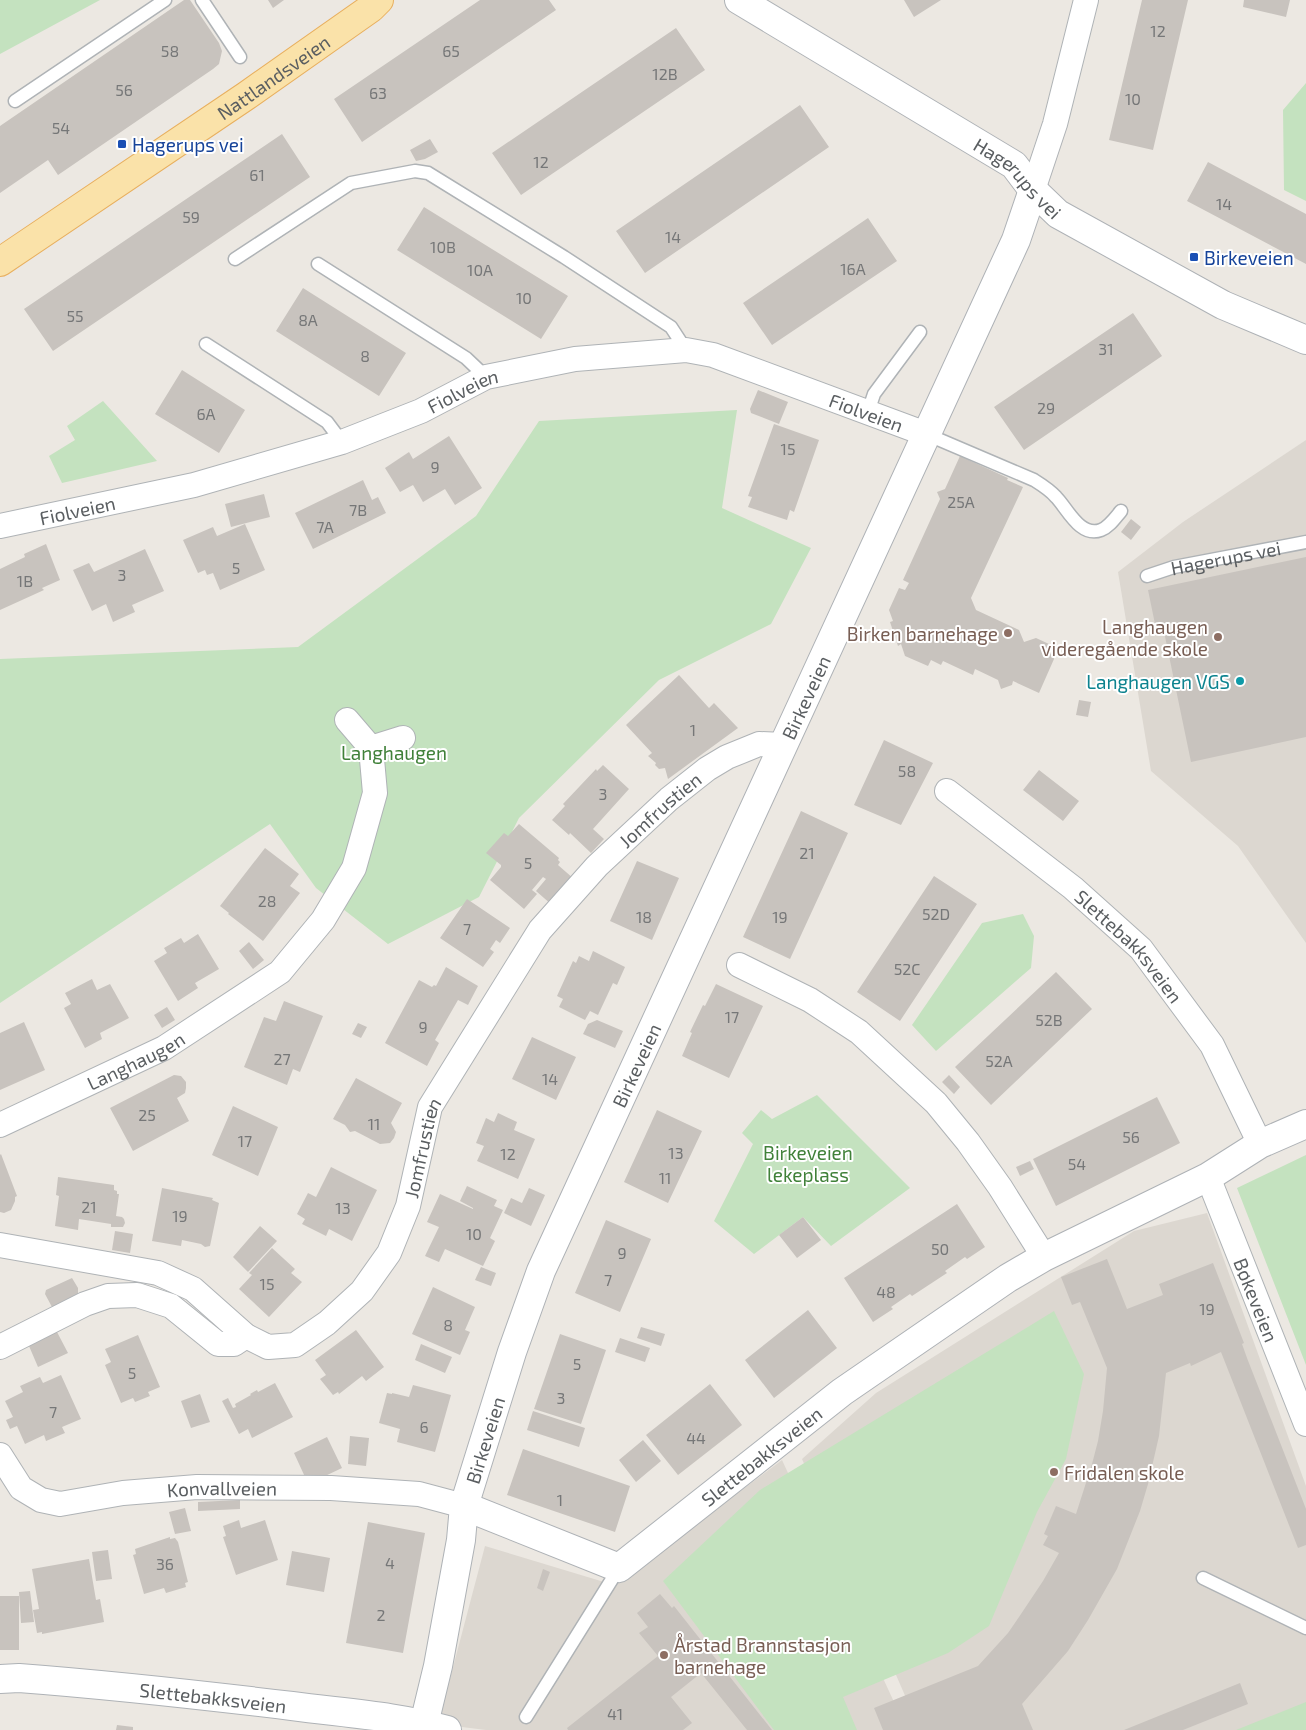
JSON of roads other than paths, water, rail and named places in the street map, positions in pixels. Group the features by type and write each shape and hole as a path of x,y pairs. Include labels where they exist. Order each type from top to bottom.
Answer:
{"main road":[{"name":"Nattlandsveien","path":"0,262 238,101 380,2"}],"street":[{"name":"Hagerups vei","path":"740,0 1014,165 1034,190 1058,214 1215,301 1306,340"},
{"name":"Birkeveien","path":"435,1727 440,1656 461,1540 464,1506 512,1352 541,1271 1016,240 1055,124 1086,0"},
{"name":"Fiolveien","path":"0,526 194,485 342,442 421,411 486,377 575,359 686,350 713,355 926,434"},
{"path":"347,720 371,748 402,738"},
{"name":"Jomfrustien","path":"0,1245 158,1273 193,1289 246,1336 268,1347 295,1345 327,1323 362,1291 389,1253 408,1206 430,1107 540,930 597,866 669,799 707,769 726,757 760,744 784,745"},
{"name":"Langhaugen","path":"0,1125 19,1118 164,1048 280,972 323,920 354,868 375,793 371,748"},
{"name":"Slettebakksveien","path":"947,790 1073,888 1142,949 1212,1045 1260,1144"},
{"path":"739,965 810,1000 859,1032 936,1103 968,1142 1044,1257"},
{"name":"Slettebakksveien","path":"619,1568 842,1392 1008,1278 1044,1257 1208,1177 1260,1144 1306,1124"},
{"name":"Bøkeveien","path":"1208,1177 1306,1424"},
{"path":"0,1347 84,1304 108,1296 137,1295 172,1306 218,1344 234,1344 246,1336"},
{"name":"Konvallveien","path":"0,1456 21,1488 40,1500 60,1504 122,1493 197,1487 331,1488 419,1494 464,1506"},
{"path":"464,1506 619,1568"},
{"name":"Slettebakksveien","path":"0,1679 20,1678 137,1687 435,1727"}],"lane":[{"path":"15,101 165,0"},
{"path":"202,0 240,57"},
{"path":"236,259 351,183 415,171 428,173 564,257 671,327 686,350"},
{"path":"318,264 466,358 486,377"},
{"path":"868,412 874,394 920,332"},
{"path":"206,344 327,422 342,442"},
{"path":"926,434 1034,480 1048,488 1078,524 1091,531 1099,531 1106,528 1121,511"},
{"name":"Hagerups vei","path":"1146,576 1174,568 1306,542"},
{"path":"526,1717 619,1568"},
{"path":"1203,1578 1306,1628"}],"place":[{"name":"Hagerups vei","path":"122,144"},
{"name":"Birkeveien","path":"1194,257"},
{"name":"Birken barnehage","path":"1008,633"},
{"name":"Langhaugen videregående skole","path":"1218,637"},
{"name":"Langhaugen VGS","path":"1240,681"},
{"name":"Fridalen skole","path":"1054,1472"},
{"name":"Årstad Brannstasjon barnehage","path":"664,1655"}],"park label":[{"name":"Birkeveien lekeplass","path":"808,1163"}]}
